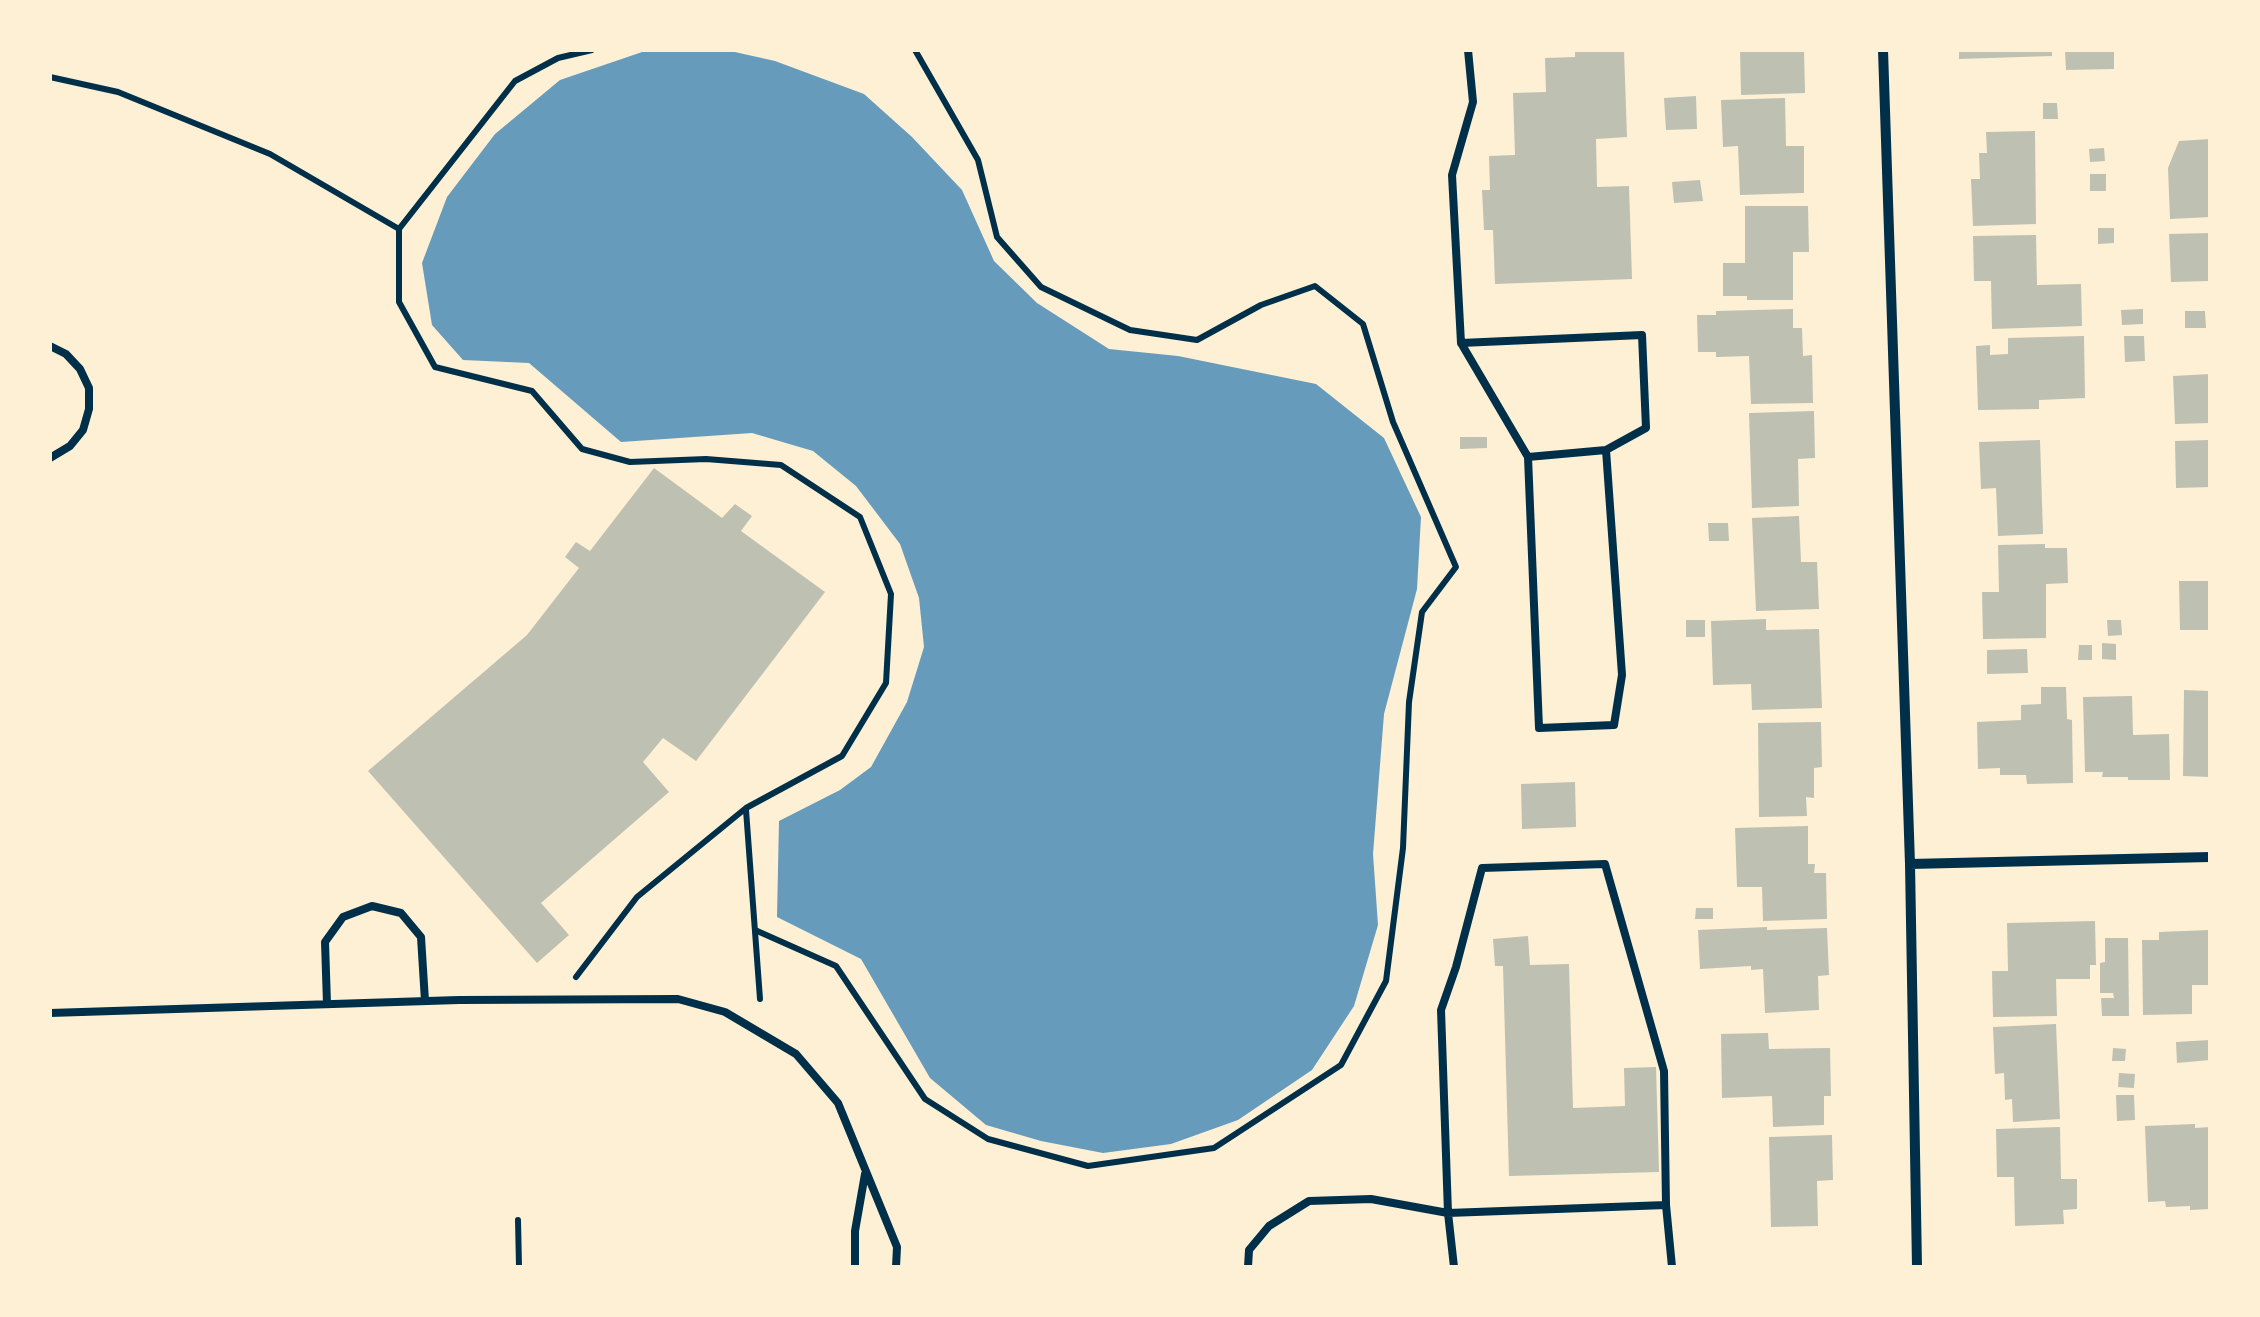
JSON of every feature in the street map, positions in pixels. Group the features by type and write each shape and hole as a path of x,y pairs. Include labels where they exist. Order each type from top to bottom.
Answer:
{"street":[{"path":"1883,50 1910,864 1917,1267"},
{"path":"1910,864 2210,857"}],"lane":[{"path":"1468,50 1473,102 1452,176 1461,344 1528,456 1539,728 1614,725 1622,676 1606,450"},
{"path":"1461,344 1642,335 1646,428 1606,450 1528,456"},
{"path":"50,346 66,354 80,369 89,388 90,409 83,430 70,446 50,458"},
{"path":"1454,1267 1448,1213 1441,1010 1482,868 1605,864 1664,1071 1666,1205 1672,1267"},
{"path":"327,1004 325,942 342,917 372,906 401,913 421,937 424,1001"},
{"path":"50,1013 424,1001 678,999 725,1012 796,1054 838,1103 897,1247 896,1267"},
{"path":"855,1267 855,1231 865,1174"},
{"path":"1248,1267 1248,1250 1269,1226 1309,1201 1371,1199 1448,1213 1666,1205"}],"path":[{"path":"576,977 638,897 746,808 842,756 886,683 891,594 860,518 781,466 706,459 630,462 582,449 532,391 435,367 399,302 399,229 516,81 558,58 592,50"},
{"path":"755,930 836,966 925,1099 988,1139 1088,1166 1214,1148 1341,1066 1386,981 1403,848 1409,702 1422,612 1456,566 1393,422 1362,324 1315,286 1261,305 1197,340 1130,330 1041,287 997,237 978,160 915,50"},
{"path":"50,77 118,92 270,154 399,229"},
{"path":"746,808 760,999"},
{"path":"518,1220 519,1267"}],"water":[{"path":"648,50 726,50 775,61 864,94 962,190 994,261 1037,303 1109,349 1178,356 1316,384 1384,438 1421,517 1417,589 1384,714 1373,854 1378,925 1354,1006 1312,1070 1238,1120 1171,1144 1103,1153 986,1125 930,1078 861,959 777,917 779,821 840,790 871,767 907,702 924,647 919,598 900,544 856,486 813,451 752,433 621,442 529,363 463,360 432,325 422,263 447,197 495,134 560,80"}],"building":[{"path":"1575,50 1624,50 1627,137 1596,139 1597,187 1629,186 1632,279 1495,284 1493,230 1484,230 1482,190 1490,190 1489,156 1515,155 1513,93 1546,92 1545,58 1575,57"},
{"path":"1740,50 1804,50 1805,93 1741,95"},
{"path":"1959,50 2052,50 2052,56 1959,59"},
{"path":"2065,50 2114,50 2114,69 2066,70"},
{"path":"1696,96 1697,129 1666,130 1664,98"},
{"path":"1785,98 1786,146 1804,146 1804,193 1740,195 1738,146 1723,147 1721,100"},
{"path":"2043,103 2057,103 2058,119 2043,119"},
{"path":"2035,131 2036,224 1973,226 1971,179 1980,179 1979,153 1987,153 1986,132"},
{"path":"2210,139 2210,217 2170,219 2168,168 2179,141"},
{"path":"2104,148 2105,161 2090,162 2089,149"},
{"path":"2090,174 2106,174 2106,191 2090,191"},
{"path":"1700,180 1703,201 1674,203 1672,182"},
{"path":"1745,206 1808,206 1809,252 1793,252 1793,300 1723,296 1723,263 1745,263"},
{"path":"2098,228 2114,228 2114,243 2098,244"},
{"path":"2210,233 2210,281 2171,282 2169,234"},
{"path":"2036,235 2037,285 2081,284 2082,326 1992,329 1991,281 1974,281 1973,236"},
{"path":"1793,309 1793,328 1802,328 1803,356 1812,355 1813,403 1751,404 1749,356 1716,357 1716,352 1698,352 1697,315"},
{"path":"2143,309 2143,324 2122,325 2121,310"},
{"path":"2185,311 2205,311 2206,328 2185,328"},
{"path":"2084,336 2085,398 2039,400 2039,409 1978,410 1976,346 1990,345 1990,355 2008,354 2008,338"},
{"path":"2124,336 2144,336 2145,361 2125,362"},
{"path":"2210,374 2210,423 2175,424 2173,376"},
{"path":"1814,411 1815,458 1798,459 1799,506 1752,508 1749,413"},
{"path":"1460,437 1487,437 1487,448 1460,449"},
{"path":"2040,440 2043,534 1998,536 1996,488 1981,489 1979,442"},
{"path":"2210,440 2210,487 2176,488 2175,441"},
{"path":"654,468 722,518 735,504 752,516 741,531 825,592 696,761 663,738 643,762 669,792 541,903 569,935 537,963 368,771 527,635 579,568 565,557 576,542 590,551"},
{"path":"1799,516 1801,562 1817,562 1819,609 1756,611 1752,518"},
{"path":"1708,523 1728,523 1729,541 1709,541"},
{"path":"2045,544 2045,548 2067,548 2068,583 2046,584 2046,638 1983,639 1982,592 1999,592 1998,545"},
{"path":"2179,581 2210,581 2210,630 2180,630"},
{"path":"1766,619 1766,630 1819,629 1822,708 1752,710 1751,684 1713,685 1711,621"},
{"path":"1686,620 1705,620 1705,637 1686,637"},
{"path":"2107,620 2121,620 2122,635 2108,636"},
{"path":"2102,643 2116,644 2116,660 2102,659"},
{"path":"2079,645 2092,645 2092,660 2078,660"},
{"path":"2027,649 2028,673 1987,674 1987,650"},
{"path":"2041,687 2066,687 2067,719 2072,720 2073,783 2027,784 2026,775 2000,775 2000,768 1978,769 1977,722 2021,720 2021,705 2041,704"},
{"path":"2184,690 2210,691 2210,777 2183,776"},
{"path":"2132,696 2133,735 2169,734 2170,780 2128,780 2102,777 2103,772 2085,772 2083,697"},
{"path":"1821,722 1822,767 1814,768 1814,798 1806,797 1807,816 1759,817 1758,723"},
{"path":"1575,782 1576,827 1522,829 1521,784"},
{"path":"1808,826 1808,864 1815,864 1814,873 1826,873 1827,919 1763,921 1762,887 1737,887 1735,828"},
{"path":"1696,908 1713,908 1713,919 1695,919"},
{"path":"2095,921 2096,965 2090,965 2090,979 2056,979 2057,1016 1993,1017 1992,971 2008,971 2007,923"},
{"path":"1827,928 1829,975 1818,976 1819,1010 1765,1013 1763,969 1700,969 1698,930"},
{"path":"2210,930 2210,985 2192,985 2192,1014 2143,1015 2142,940 2159,940 2159,932"},
{"path":"1528,936 1530,965 1569,964 1573,1108 1625,1106 1624,1068 1656,1067 1659,1172 1509,1176 1503,966 1495,966 1493,939"},
{"path":"2105,938 2128,938 2129,1016 2102,1016 2101,998 2114,998 2113,993 2100,993"},
{"path":"2056,1024 2060,1119 2013,1122 2012,1099 2005,1100 2004,1073 1995,1074 1993,1027"},
{"path":"1768,1033 1769,1049 1830,1048 1831,1096 1824,1096 1824,1125 1773,1127 1772,1096 1722,1098 1721,1034"},
{"path":"2210,1040 2210,1060 2177,1063 2176,1042"},
{"path":"2113,1048 2126,1049 2125,1061 2112,1061"},
{"path":"2119,1073 2135,1074 2134,1088 2118,1087"},
{"path":"2116,1095 2134,1095 2135,1120 2117,1121"},
{"path":"2195,1124 2195,1128 2210,1127 2210,1209 2190,1210 2190,1206 2166,1207 2165,1201 2148,1202 2145,1126"},
{"path":"2060,1127 2061,1179 2077,1179 2077,1209 2063,1210 2064,1224 2015,1226 2014,1177 1997,1177 1996,1129"},
{"path":"1832,1135 1833,1180 1817,1181 1818,1226 1771,1227 1769,1137"}]}
